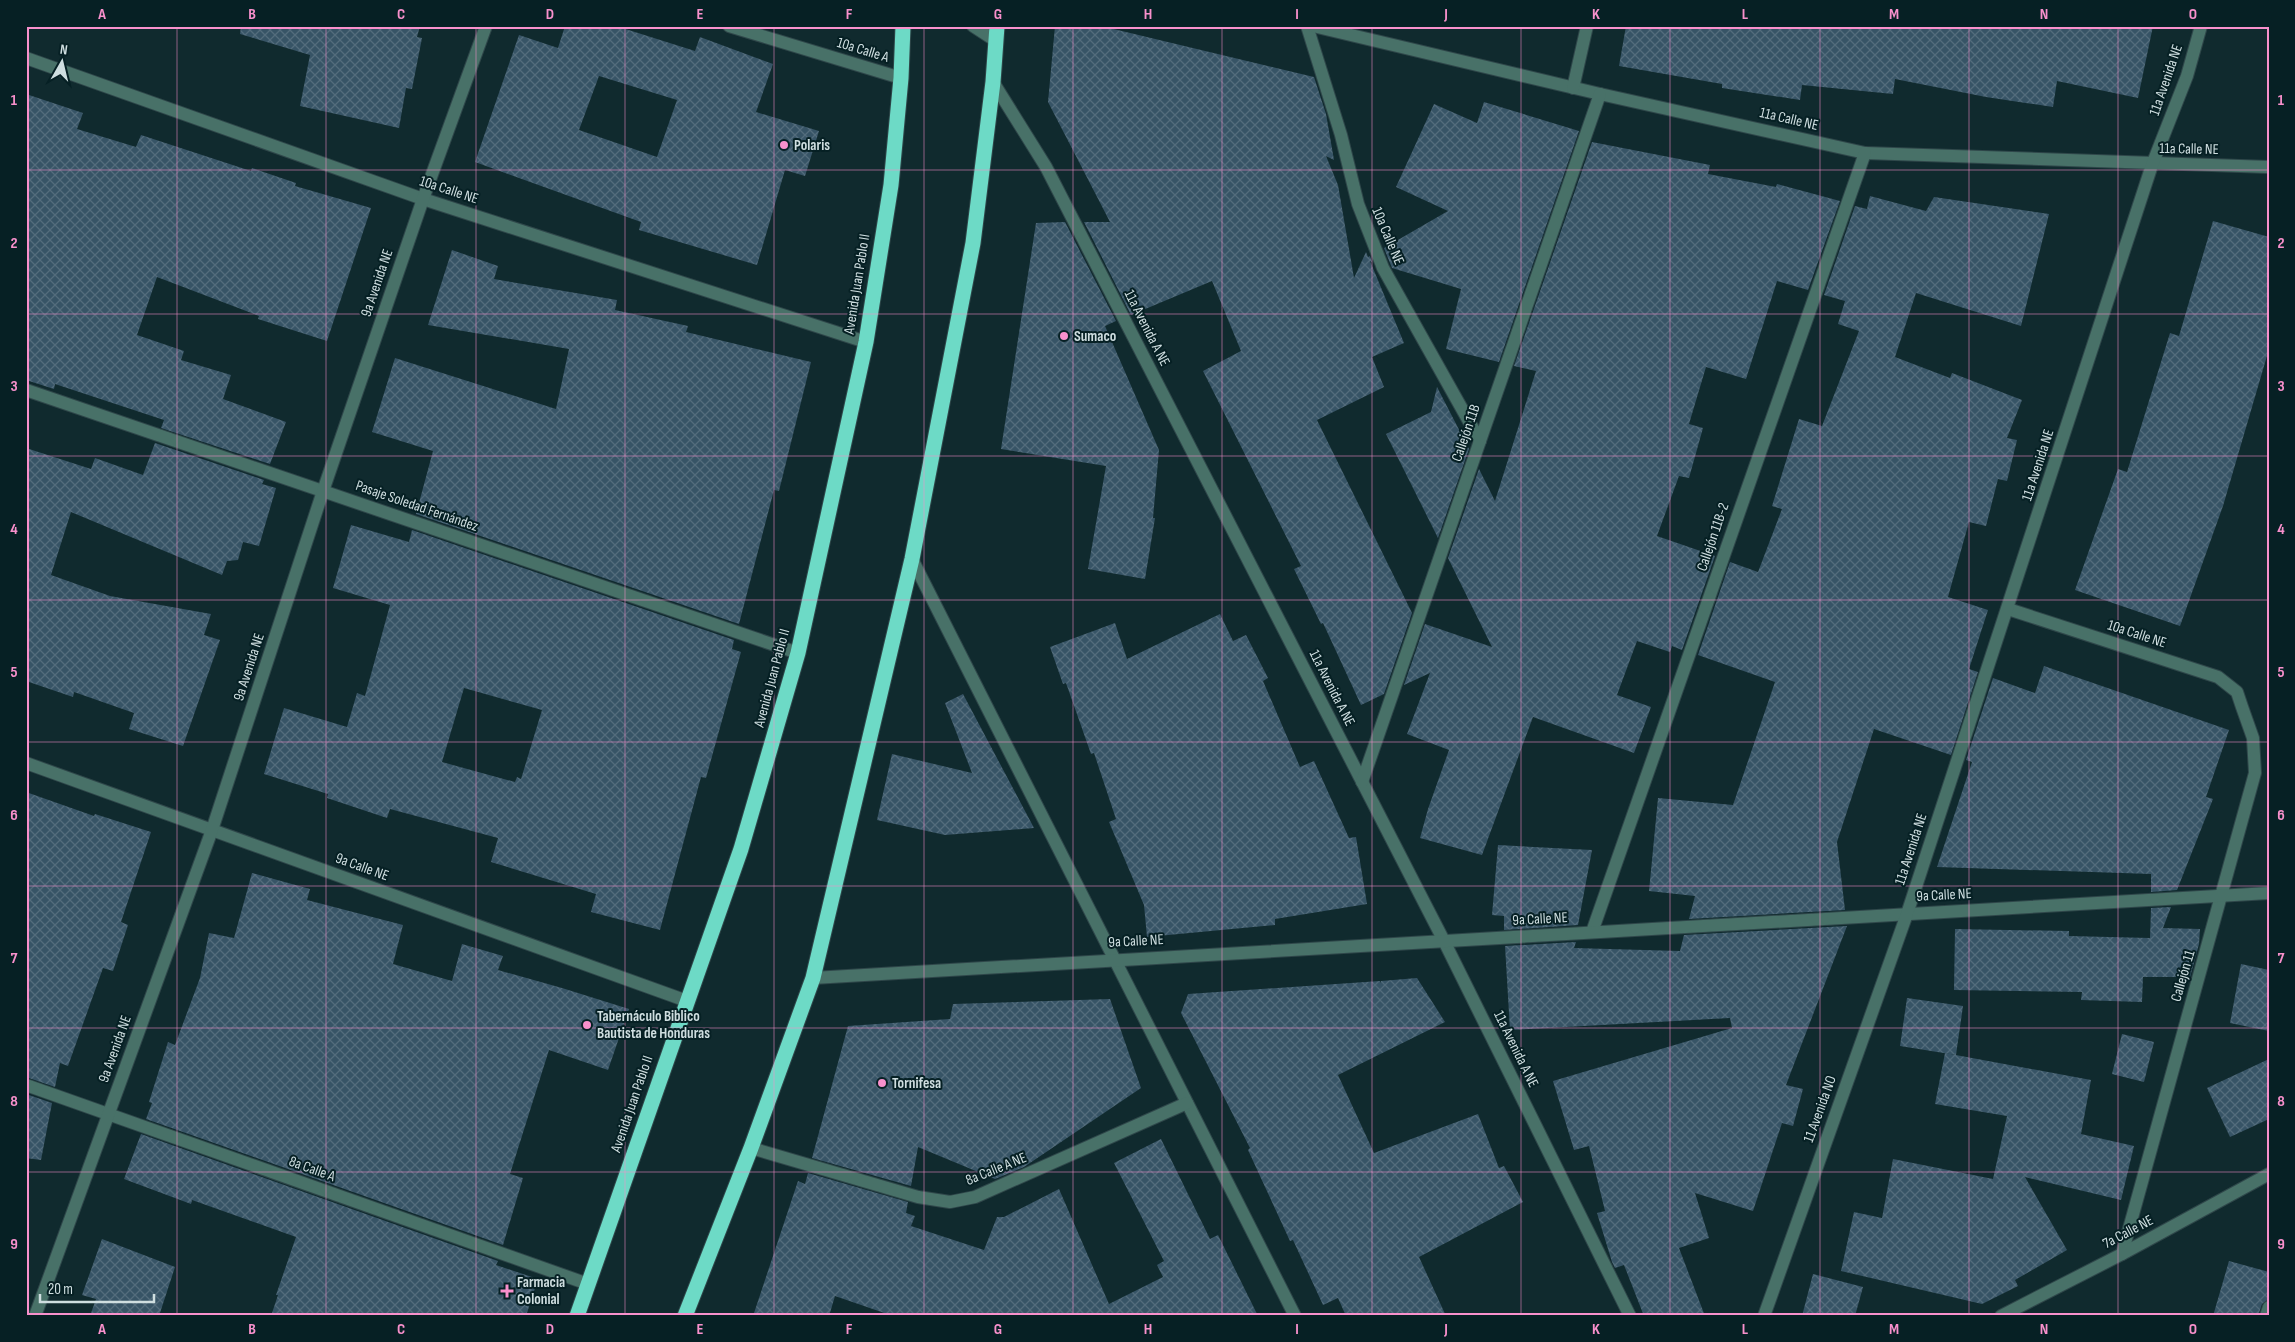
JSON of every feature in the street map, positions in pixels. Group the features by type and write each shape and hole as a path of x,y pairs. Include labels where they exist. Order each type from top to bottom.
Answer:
{"highway":[{"name":"Avenida Juan Pablo II","path":"577,1316 741,849 798,653 866,342 891,185 901,78 903,26"},
{"path":"689,1314 813,978 912,559 973,243 993,82 996,34"}],"street":[{"name":"9a Avenida NE","path":"35,1316 212,830 423,199 486,26"},
{"name":"10a Calle A","path":"729,26 901,78"},
{"path":"973,26 996,34"},
{"name":"10a Calle NE","path":"1307,26 1341,135 1358,204 1383,268 1480,442"},
{"name":"11a Calle NE","path":"1313,26 1573,88 1865,153 2269,167"},
{"path":"1573,88 1587,26"},
{"name":"11a Avenida NE","path":"1907,914 2152,164 2187,76 2201,26"},
{"name":"10a Calle NE","path":"26,58 423,199 866,342"},
{"name":"11a Avenida A NE","path":"993,82 1046,167 1444,941 1630,1316"},
{"name":"Callejón 11B","path":"1362,782 1600,94"},
{"name":"Callejón 11B-2","path":"1592,932 1865,153"},
{"name":"Pasaje Soledad Fernández","path":"26,390 798,653"},
{"path":"912,559 1295,1316"},
{"name":"10a Calle NE","path":"2008,609 2218,677 2237,692 2242,706"},
{"name":"Callejón 11","path":"2122,1254 2255,773 2254,738 2242,706"},
{"name":"9a Calle NE","path":"26,763 687,1001"},
{"name":"9a Calle NE","path":"813,978 2269,893"},
{"name":"11 Avenida NO","path":"1764,1316 1907,914"},
{"name":"8a Calle A","path":"26,1085 588,1284"},
{"name":"8a Calle A NE","path":"750,1148 918,1197 950,1202 975,1197 1187,1104"},
{"name":"7a Calle NE","path":"2001,1316 2122,1254 2269,1174"},
{"path":"2266,1316 2269,1307"}],"building":[{"path":"241,26 420,26 417,37 422,38 412,89 406,88 399,128 300,106 310,55 240,34"},
{"path":"565,26 616,26 695,51 700,37 773,64 756,112 819,131 805,176 785,170 757,265 639,230 641,222 475,162 519,35 558,48","holes":["599,76 677,100 657,157 579,130"]},
{"path":"1055,26 1101,26 1314,77 1326,114 1334,160 1326,156 1338,185 1354,278 1366,252 1368,257 1370,256 1372,262 1370,261 1404,343 1372,357 1384,387 1317,420 1412,613 1384,694 1361,705 1323,623 1321,624 1294,569 1301,566 1203,371 1241,351 1212,281 1131,315 1084,222 1110,222 1048,102"},
{"path":"1626,26 2153,26 2138,98 2057,81 2053,107 1986,97 1895,79 1893,94 1802,85 1800,100 1722,88 1722,84 1619,66"},
{"path":"26,94 83,113 77,129 136,147 141,135 251,171 252,168 296,183 295,186 371,208 327,341 258,319 259,316 157,277 137,335 184,351 181,360 231,375 223,399 286,422 270,464 161,428 164,420 55,384 54,389 26,380"},
{"path":"1484,102 1579,131 1499,362 1446,349 1461,289 1392,268 1384,248 1448,211 1396,187 1434,104 1477,123"},
{"path":"1592,142 1710,165 1708,174 1776,187 1777,184 1840,201 1808,290 1777,281 1746,379 1706,367 1689,424 1703,428 1689,478 1679,476 1657,536 1715,556 1682,650 1672,646 1670,652 1637,641 1617,695 1651,707 1634,753 1533,717 1482,855 1420,838 1449,750 1407,734 1430,673 1404,685 1425,624 1492,647 1448,558 1479,469 1495,501 1536,371 1514,366"},
{"path":"1870,196 1926,211 1934,197 2049,214 2021,326 1916,293 1895,357 1950,378 1952,373 2022,400 2007,438 2017,440 2007,481 1998,479 1986,526 1969,522 1948,597 1988,610 1969,669 1978,672 1951,755 1874,729 1837,842 1845,910 1689,919 1695,896 1649,891 1658,798 1733,805 1775,682 1698,655 1730,562 1758,572 1782,509 1772,506 1799,419 1822,426 1859,331 1838,324 1845,301 1824,295 1855,206 1867,209"},
{"path":"2213,221 2269,237 2269,349 2223,506 2180,626 2075,590 2118,469 2127,472 2170,333 2179,336"},
{"name":"Sumaco","path":"1065,222 1116,321 1105,326 1159,450 1153,518 1155,518 1145,579 1088,569 1106,466 1001,449 1036,223"},
{"path":"452,250 498,266 494,279 617,300 615,310 688,326 686,332 811,362 779,491 774,490 739,624 416,514 433,451 372,432 395,358 556,409 569,349 428,325"},
{"path":"1437,387 1469,449 1438,538 1386,434 1431,412"},
{"path":"155,443 264,480 262,484 276,488 259,546 243,542 238,560 227,561 222,575 71,512 51,575 110,596 211,614 204,635 220,640 183,746 129,729 134,713 74,692 73,697 26,681 26,448 91,469 95,458 143,475"},
{"path":"351,525 409,542 412,530 734,640 732,649 741,652 706,778 701,777 660,930 591,912 596,894 491,862 498,838 390,809 387,818 327,798 328,794 264,774 284,708 347,727 357,693 365,696 390,605 333,588","holes":["464,688 542,710 521,779 517,777 515,782 442,762"]},
{"path":"1220,614 1233,641 1246,635 1268,678 1263,681 1300,767 1314,761 1349,838 1356,837 1367,904 1275,919 1275,925 1147,937 1144,905 1109,822 1116,819 1094,753 1091,754 1066,683 1063,684 1050,647 1115,623 1127,659"},
{"path":"2044,666 2229,730 2206,797 2213,799 2177,890 2151,892 2151,874 1937,867 1972,762 1966,760 1993,678 2035,693"},
{"path":"963,694 1034,828 945,835 877,820 892,754 972,773 945,703"},
{"path":"26,792 94,816 95,814 151,832 121,922 128,925 113,971 103,968 68,1066 60,1063 55,1087 26,1077"},
{"path":"1498,845 1592,850 1578,925 1504,930 1504,916 1492,915"},
{"path":"252,873 310,889 307,900 403,925 393,964 452,981 462,944 503,956 498,970 629,1009 608,1070 549,1050 510,1174 523,1178 503,1245 146,1119 152,1103 149,1102 168,1042 175,1045 200,978 209,933 234,938"},
{"path":"2171,907 2163,928 2200,929 2199,944 2190,977 2143,977 2142,1002 2081,1000 2082,992 1954,990 1955,929 2069,931 2069,936 2150,938 2151,908"},
{"path":"1847,926 1786,1085 1803,1089 1793,1126 1782,1123 1753,1211 1695,1193 1709,1238 1679,1248 1705,1316 1644,1316 1624,1265 1615,1268 1612,1262 1597,1213 1605,1211 1589,1146 1574,1150 1553,1081 1732,1028 1730,1018 1510,1030 1505,946 1576,942 1574,948 1680,951 1684,935"},
{"path":"2241,964 2269,970 2269,1031 2230,1023"},
{"path":"1417,978 1445,1022 1338,1075 1374,1153 1478,1114 1499,1168 1504,1166 1523,1202 1419,1257 1446,1316 1346,1316 1338,1298 1323,1305 1293,1240 1290,1241 1248,1150 1250,1148 1181,1013 1188,994 1380,981 1380,983 1381,981"},
{"path":"1907,998 1963,1006 1956,1055 1900,1046"},
{"path":"1110,999 1141,1088 1024,1167 995,1179 918,1147 911,1186 812,1158 848,1026 950,1019 953,1004"},
{"path":"2122,1034 2154,1042 2144,1082 2112,1074"},
{"path":"1945,1053 2091,1080 2081,1134 2134,1146 2121,1200 2025,1177 2067,1250 2015,1280 2018,1286 1982,1304 1841,1271 1854,1212 1882,1218 1893,1159 1993,1179 2007,1116 1935,1104"},
{"path":"2269,1059 2269,1119 2230,1137 2207,1088"},
{"path":"26,1094 52,1103 41,1160 26,1158"},
{"path":"141,1134 498,1261 496,1265 538,1279 526,1316 271,1316 278,1295 276,1295 296,1237 192,1200 191,1204 124,1179"},
{"path":"1161,1139 1210,1239 1218,1235 1258,1316 893,1316 835,1296 829,1316 753,1316 798,1181 805,1184 808,1173 908,1202 906,1213 915,1216 911,1226 984,1250 997,1217 1004,1217 1059,1189 1109,1304 1163,1277 1157,1265 1164,1261 1114,1163"},
{"path":"102,1239 175,1267 159,1316 90,1316 96,1299 82,1295"},
{"path":"2229,1261 2269,1272 2269,1299 2262,1304 2258,1316 2213,1316"},
{"path":"1813,1274 1863,1287 1855,1316 1802,1316"}],"place":[{"name":"Polaris","path":"784,145"},
{"name":"Sumaco","path":"1064,336"},
{"name":"Tabernáculo Biblico Bautista de Honduras","path":"587,1025"},
{"name":"Tornifesa","path":"882,1083"},
{"name":"Farmacia Colonial","path":"507,1291"}]}
